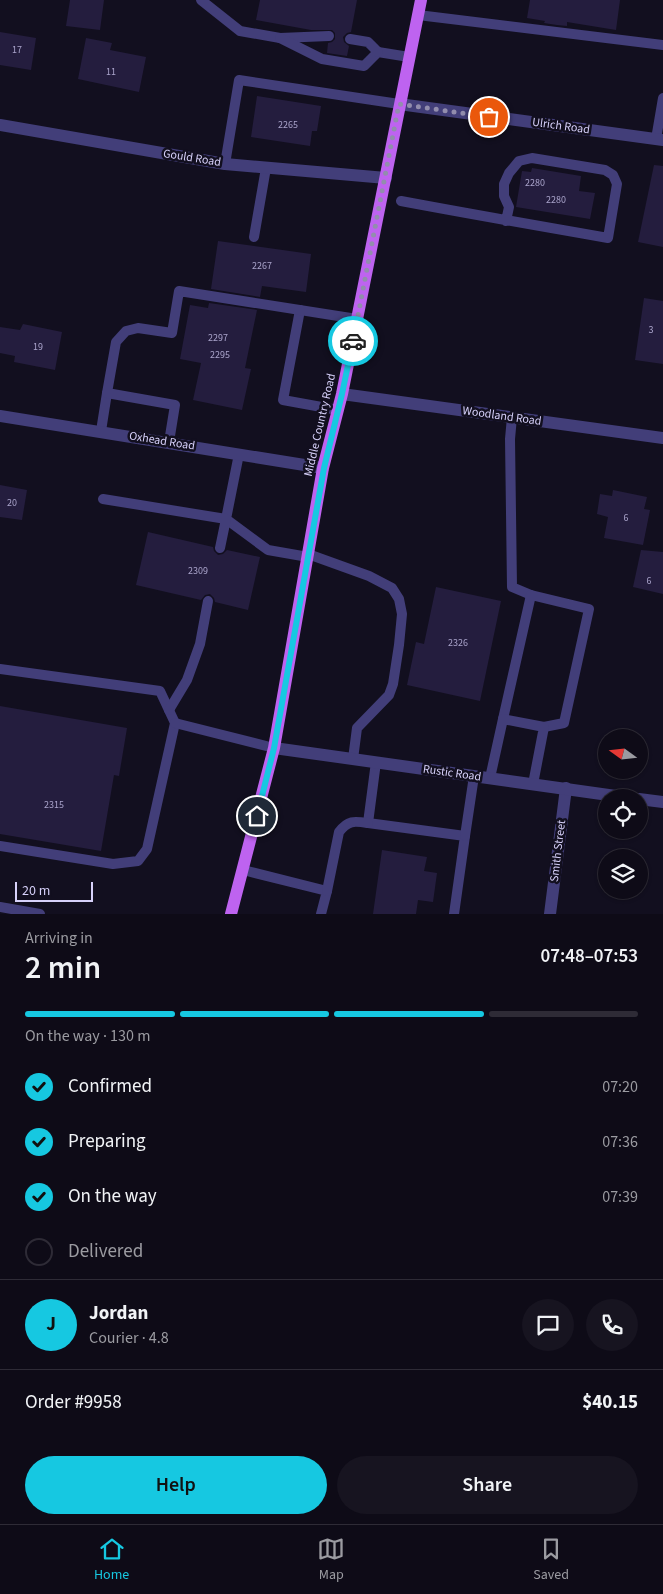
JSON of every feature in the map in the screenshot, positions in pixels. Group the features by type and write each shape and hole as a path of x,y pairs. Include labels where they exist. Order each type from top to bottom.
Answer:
{"main road":[{"name":"Middle Country Road","path":"231,914 274,748 324,468 342,394 421,0"}],"street":[{"name":"Ulrich Road","path":"399,104 659,139"},
{"name":"Gould Road","path":"0,125 225,164 386,178"},
{"name":"Woodland Road","path":"342,394 663,438"},
{"name":"Oxhead Road","path":"0,416 324,468"},
{"name":"Rustic Road","path":"274,748 598,793"},
{"name":"Smith Street","path":"550,914 566,788"},
{"path":"648,800 663,802"}],"lane":[{"path":"202,0 240,31 280,38 329,36"},
{"path":"418,15 663,45"},
{"path":"280,38 322,59 364,66 378,52"},
{"path":"350,39 368,42 378,52 409,57"},
{"path":"225,164 239,80 399,104"},
{"path":"659,139 663,98"},
{"path":"401,201 506,221 608,238 617,184 613,175 605,170 532,158 519,161 509,173 504,184 504,196 509,207 506,221"},
{"path":"254,237 266,168"},
{"path":"101,431 116,342 126,331 138,328 172,333 179,291 357,320"},
{"path":"300,310 283,400 338,410"},
{"path":"108,393 175,405 169,442"},
{"path":"503,719 544,727 564,723 589,609 531,595 512,587 510,439 512,417"},
{"path":"220,548 239,454"},
{"path":"103,499 226,519 268,550 308,555 369,576 392,588 399,599 402,614 393,684 389,695 357,728 353,759"},
{"path":"490,778 531,595"},
{"path":"169,710 187,680 200,644 208,601"},
{"path":"0,669 160,691 175,723 146,849 138,861 113,864 0,846"},
{"path":"175,723 274,748"},
{"path":"533,784 544,727"},
{"path":"368,823 376,762"},
{"path":"454,914 474,776"},
{"path":"321,914 339,832 344,826 353,821 465,836"},
{"path":"243,870 327,892"},
{"path":"0,907 40,914"}],"building":[{"path":"70,0 104,0 100,30 66,26"},
{"path":"260,0 357,0 351,32 343,37 344,42 349,46 347,56 327,53 328,43 335,39 335,33 332,30 311,30 256,20"},
{"path":"530,0 620,0 616,30 567,22 567,26 557,25 527,18"},
{"path":"0,32 36,38 31,70 0,65"},
{"path":"86,38 112,43 110,50 146,57 139,92 78,79"},
{"path":"257,96 321,106 317,131 312,131 310,146 251,137"},
{"path":"654,165 663,166 663,247 638,242"},
{"path":"532,168 581,176 579,191 595,193 590,219 516,207 522,171 531,172"},
{"path":"218,241 311,254 306,292 262,286 260,297 211,289"},
{"path":"644,298 663,301 663,364 635,360"},
{"path":"209,303 257,310 245,368 251,369 242,410 193,400 201,363 180,359 190,305 208,308"},
{"path":"23,324 62,332 55,370 14,362 15,356 0,353 0,327 20,330"},
{"path":"0,485 27,490 22,520 0,517"},
{"path":"613,490 647,497 644,509 650,510 643,545 604,538 608,517 597,514 600,494 612,496"},
{"path":"148,532 213,547 218,555 223,554 227,550 260,557 248,610 215,602 210,594 205,595 201,600 136,585"},
{"path":"641,550 663,552 663,594 633,587"},
{"path":"436,587 501,601 480,701 407,685 416,642 424,644"},
{"path":"0,706 127,728 119,776 114,775 101,851 0,834"},
{"path":"382,850 427,857 424,871 437,873 433,902 418,900 416,914 373,914"}],"way so far":[{"path":"353,341 399,104 489,117"}],"route":[{"path":"257,816 274,748 324,468 353,341"}]}
